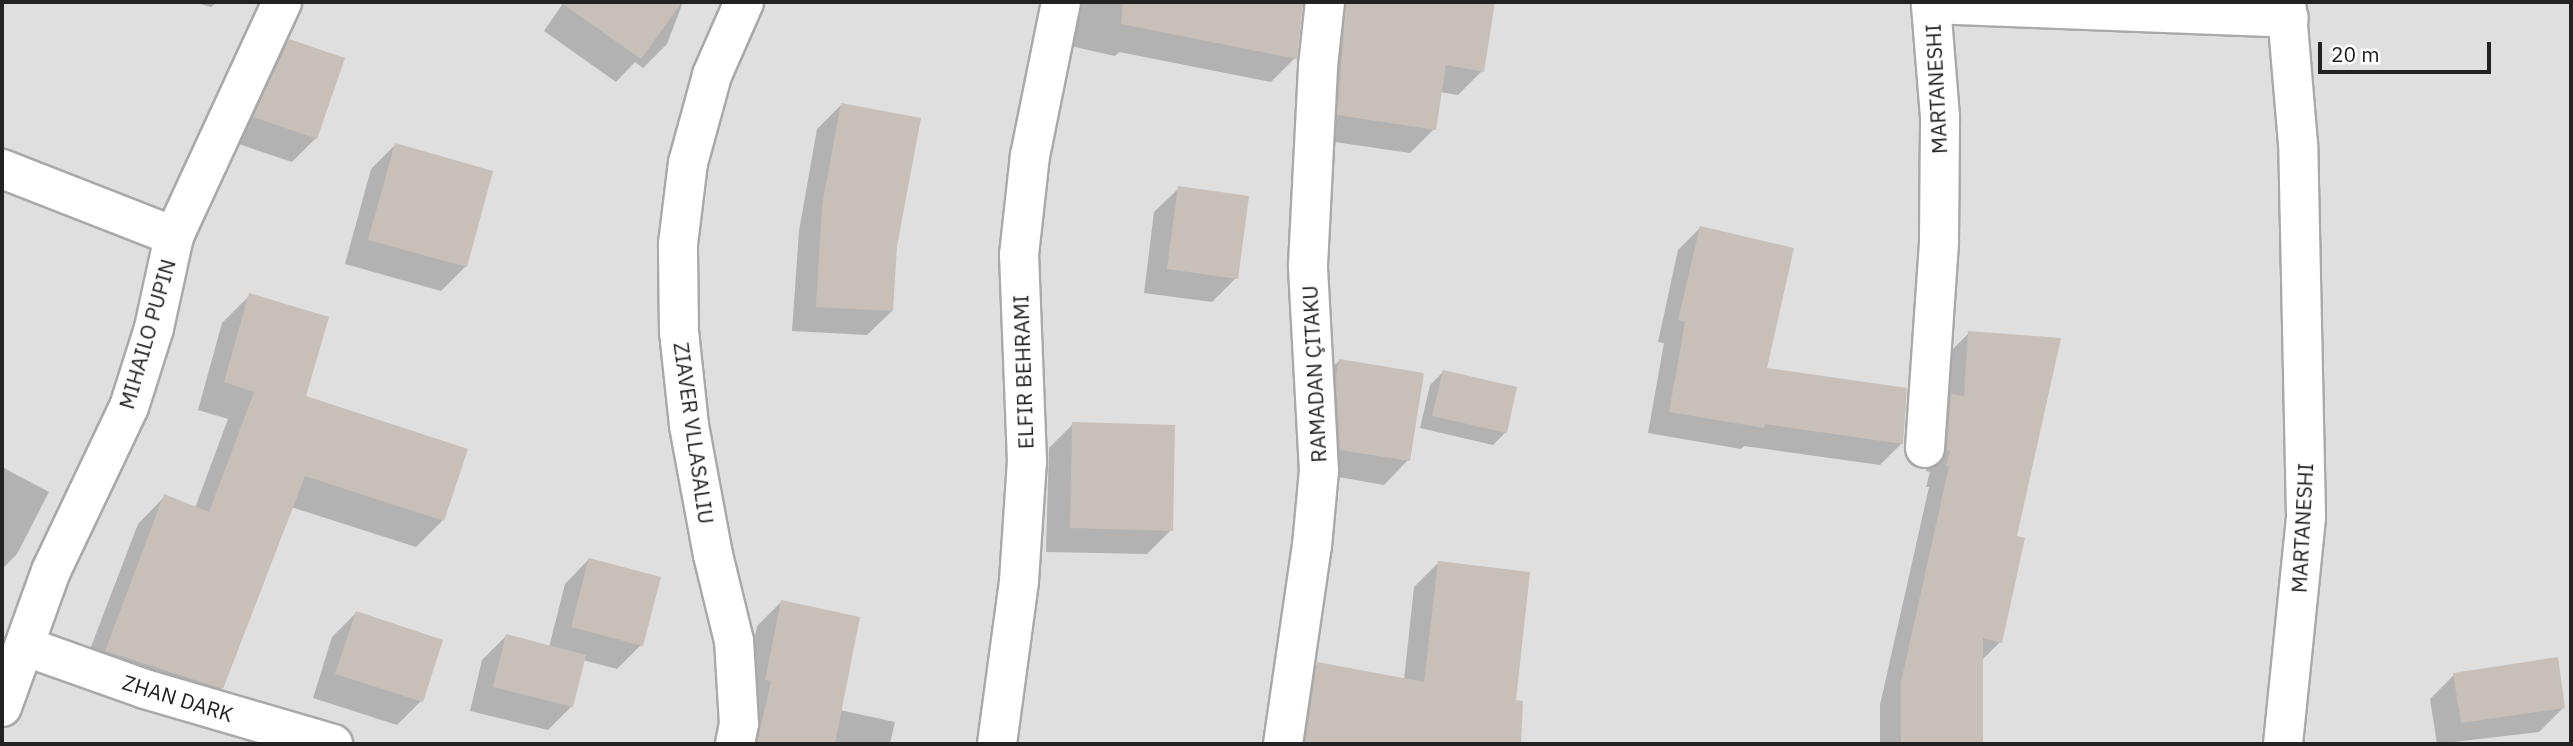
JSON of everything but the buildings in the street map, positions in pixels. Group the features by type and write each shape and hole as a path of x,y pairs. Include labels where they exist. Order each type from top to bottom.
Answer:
{"street":[{"name":"MIHAILO PUPIN","path":"2,707 51,571 129,407 154,328 174,236 282,2"},
{"name":"ZIAVER VLLASALIU","path":"735,744 739,724 734,642 713,555 689,425 679,332 678,244 688,163 712,75 744,2"},
{"name":"ELFIR BEHRAMI","path":"997,744 1019,581 1027,462 1019,255 1030,156 1060,2"},
{"name":"RAMADAN ÇITAKU","path":"1283,744 1312,546 1319,471 1308,265 1318,66 1325,2"},
{"name":"MARTANESHI","path":"1925,448 1939,240 1940,117 1931,3 2288,10 2298,144 2306,516 2283,744"},
{"path":"2,169 174,236"},
{"name":"ZHAN DARK","path":"24,646 145,689 333,744"}],"shaded area":[{"path":"2,2 2571,2 2571,744 2,744"}]}
